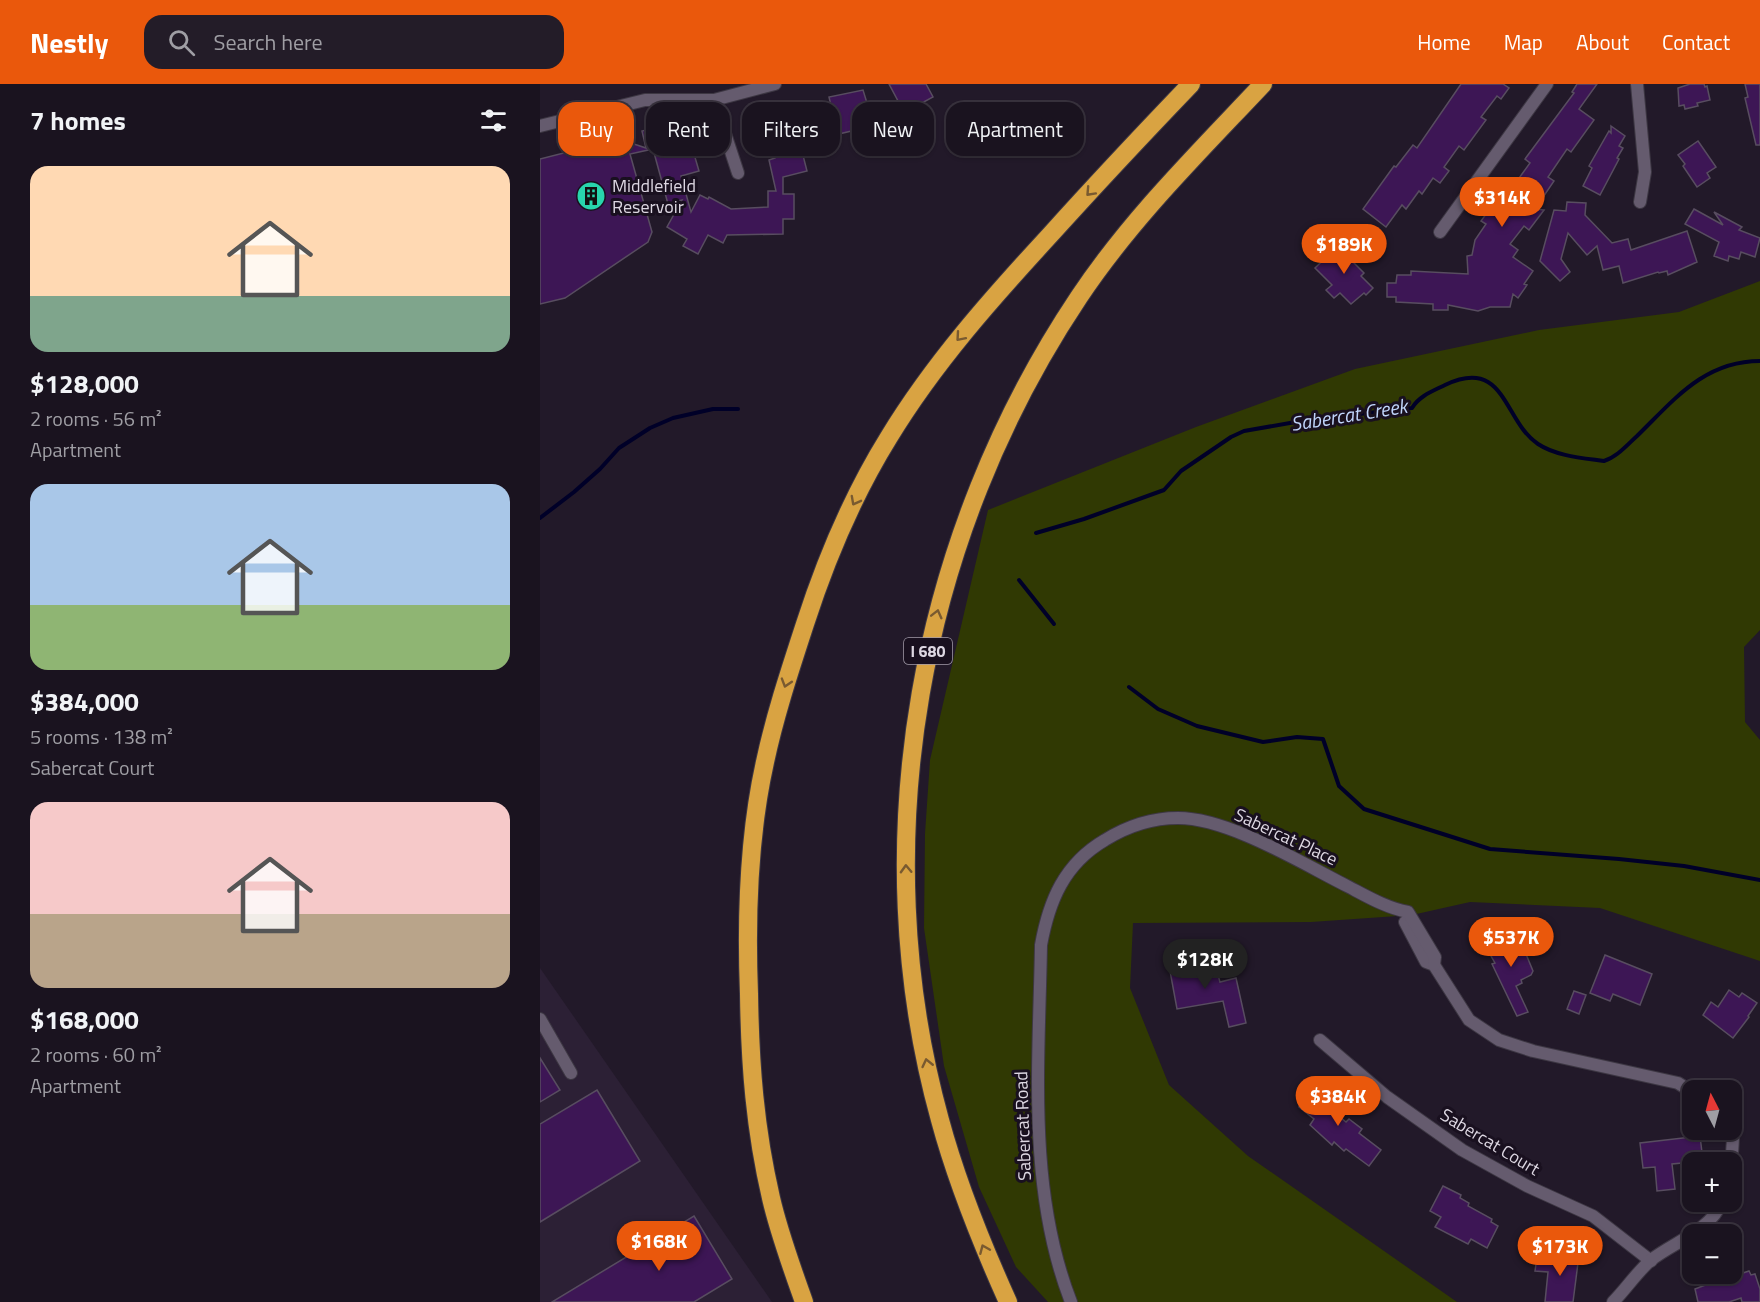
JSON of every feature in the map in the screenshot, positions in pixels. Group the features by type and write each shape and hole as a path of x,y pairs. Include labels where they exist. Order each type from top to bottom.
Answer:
{"highway":[{"path":"1129,149 1182,84"},
{"path":"804,1302 771,1201 754,1107 749,1020 747,942 751,854 764,765 784,685 844,520 889,437 949,350 1014,274 1191,84"},
{"name":"I 680","path":"1008,1302 983,1248 958,1180 939,1117 914,990 905,862 913,737 925,665 943,590 969,513 1000,436 1038,364 1079,297 1128,232 1179,173 1263,84"}],"street":[{"path":"540,126 645,100 714,100 775,84"},
{"path":"1440,232 1547,84"},
{"path":"1637,84 1645,172 1640,202"},
{"path":"714,100 738,173"},
{"name":"Sabercat Place","path":"1041,945 1046,918 1056,892 1070,870 1093,847 1118,832 1148,821 1178,818 1211,822 1243,834 1380,903 1403,911 1426,962 1434,964 1469,1020 1499,1040 1533,1051 1682,1086"},
{"name":"Sabercat Road","path":"1041,945 1039,1147 1053,1246 1071,1302"},
{"path":"540,1020 571,1073"},
{"name":"Sabercat Court","path":"1320,1040 1387,1097 1462,1150 1527,1186 1593,1216 1651,1261"},
{"path":"1613,1302 1651,1261 1682,1242 1712,1218 1716,1212"}],"shaded area":[{"path":"540,968 772,1302 540,1302"}],"green space":[{"path":"1760,281 1760,630 1744,647 1745,722 1760,740 1760,961 1600,908 1470,902 1412,915 1311,922 1133,923 1130,988 1169,1085 1248,1156 1457,1302 1048,1302 1016,1267 979,1187 944,1066 924,928 925,834 930,760 988,510 1196,427 1355,369 1539,330 1679,312"}],"building":[{"path":"889,84 926,84 933,97 924,102 894,102 898,101"},
{"path":"1461,84 1503,84 1509,88 1501,99 1497,96 1481,117 1486,120 1464,150 1459,146 1444,167 1449,171 1440,183 1433,178 1422,194 1419,191 1406,209 1402,205 1386,227 1363,209 1394,166 1396,167 1413,145 1417,148"},
{"path":"1577,84 1597,84 1579,109 1594,120 1571,152 1567,149 1548,177 1554,181 1535,209 1544,210 1529,230 1524,226 1510,244 1518,250 1513,257 1533,271 1518,298 1513,294 1510,307 1490,307 1478,311 1448,305 1448,310 1433,310 1433,304 1396,302 1396,297 1387,297 1387,283 1396,283 1397,275 1411,275 1411,271 1468,274 1467,256 1472,255 1475,240 1486,224 1481,221 1503,191 1508,194 1530,163 1525,159 1574,93 1572,92"},
{"path":"1690,84 1707,86 1710,100 1685,109 1684,105 1679,106 1678,88"},
{"path":"1745,84 1760,84 1760,145 1756,145 1745,98 1748,97"},
{"path":"863,90 867,102 852,102 852,131 840,134 840,102 830,102 829,97"},
{"path":"1611,126 1625,136 1619,146 1623,148 1617,158 1619,159 1600,195 1583,186 1592,168 1589,166 1609,131 1611,133"},
{"name":"Middlefield Reservoir","path":"646,130 646,148 642,131"},
{"path":"1698,141 1716,167 1707,173 1710,178 1697,187 1678,155"},
{"name":"Middlefield Reservoir","path":"634,144 646,148 646,151 634,153"},
{"name":"Middlefield Reservoir","path":"558,154 631,156 652,232 648,242 565,298 540,304 540,159"},
{"name":"Middlefield Reservoir","path":"655,156 695,156 699,171 681,176 691,212 700,195 708,199 709,197 731,209 768,207 768,191 776,191 769,160 775,158 774,156 803,156 807,171 783,177 783,194 794,194 794,219 783,219 783,234 727,235 723,243 708,235 698,254 683,246 687,239 667,227 682,200 668,204"},
{"path":"1567,202 1586,203 1585,215 1612,243 1628,239 1631,250 1687,231 1697,262 1668,275 1667,271 1658,272 1623,283 1619,266 1603,270 1597,246 1587,255 1568,233 1561,259 1570,272 1560,281 1540,261 1554,210 1566,211"},
{"path":"1694,209 1723,225 1714,212 1742,227 1739,230 1760,238 1755,257 1741,252 1739,259 1729,256 1728,261 1714,256 1719,242 1685,224"},
{"path":"1340,244 1353,256 1350,259 1364,273 1361,276 1373,288 1351,304 1340,293 1334,298 1326,290 1332,285 1315,268"},
{"path":"1510,932 1516,944 1521,942 1533,971 1516,986 1528,1012 1517,1016 1492,964 1495,963 1491,956 1495,954 1489,941"},
{"path":"1195,954 1200,979 1218,975 1220,982 1236,978 1246,1023 1229,1027 1223,1001 1177,1009 1170,971 1181,957"},
{"path":"1605,955 1652,974 1640,1005 1613,994 1610,1001 1590,993"},
{"path":"1729,990 1739,997 1742,993 1757,1003 1733,1038 1703,1015 1711,1002 1718,1007"},
{"path":"1574,991 1586,995 1579,1014 1567,1009"},
{"path":"540,1058 560,1090 540,1102"},
{"path":"1316,1086 1333,1099 1327,1106 1346,1122 1349,1119 1362,1129 1359,1133 1381,1150 1369,1166 1334,1142 1332,1145 1310,1125 1314,1119 1299,1107"},
{"path":"597,1090 640,1161 540,1222 540,1124"},
{"path":"1682,1138 1682,1140 1700,1140 1702,1152 1682,1152 1682,1163 1672,1164 1675,1189 1657,1191 1655,1167 1643,1168 1640,1143"},
{"path":"1443,1186 1461,1195 1460,1198 1469,1203 1468,1206 1492,1219 1491,1222 1498,1226 1487,1248 1471,1239 1468,1244 1435,1227 1441,1217 1430,1211"},
{"path":"694,1216 732,1279 694,1302 552,1302"},
{"path":"1563,1253 1579,1255 1573,1302 1545,1302 1548,1272 1535,1271 1537,1257 1562,1260"},
{"path":"1749,1271 1751,1275 1755,1274 1760,1289 1760,1302 1742,1302 1741,1298 1729,1302 1698,1302 1695,1289 1708,1284 1742,1284 1742,1273"}],"waterway":[{"name":"Sabercat Creek","path":"1036,533 1084,519 1164,490 1181,471 1231,437 1244,431 1307,420 1412,408 1427,394 1465,378 1480,379 1492,385 1526,434 1538,444 1561,454 1604,461 1622,450 1677,396 1706,375 1740,363 1760,361"},
{"name":"Sabercat Creek","path":"540,518 600,469 619,448 650,428 673,418 713,409 738,409"},
{"path":"1019,580 1054,624"},
{"path":"1129,687 1158,709 1197,726 1263,742 1297,737 1323,739 1339,786 1364,809 1490,849 1684,866 1760,880"}],"place":[{"name":"Middlefield Reservoir","path":"591,196"}]}
